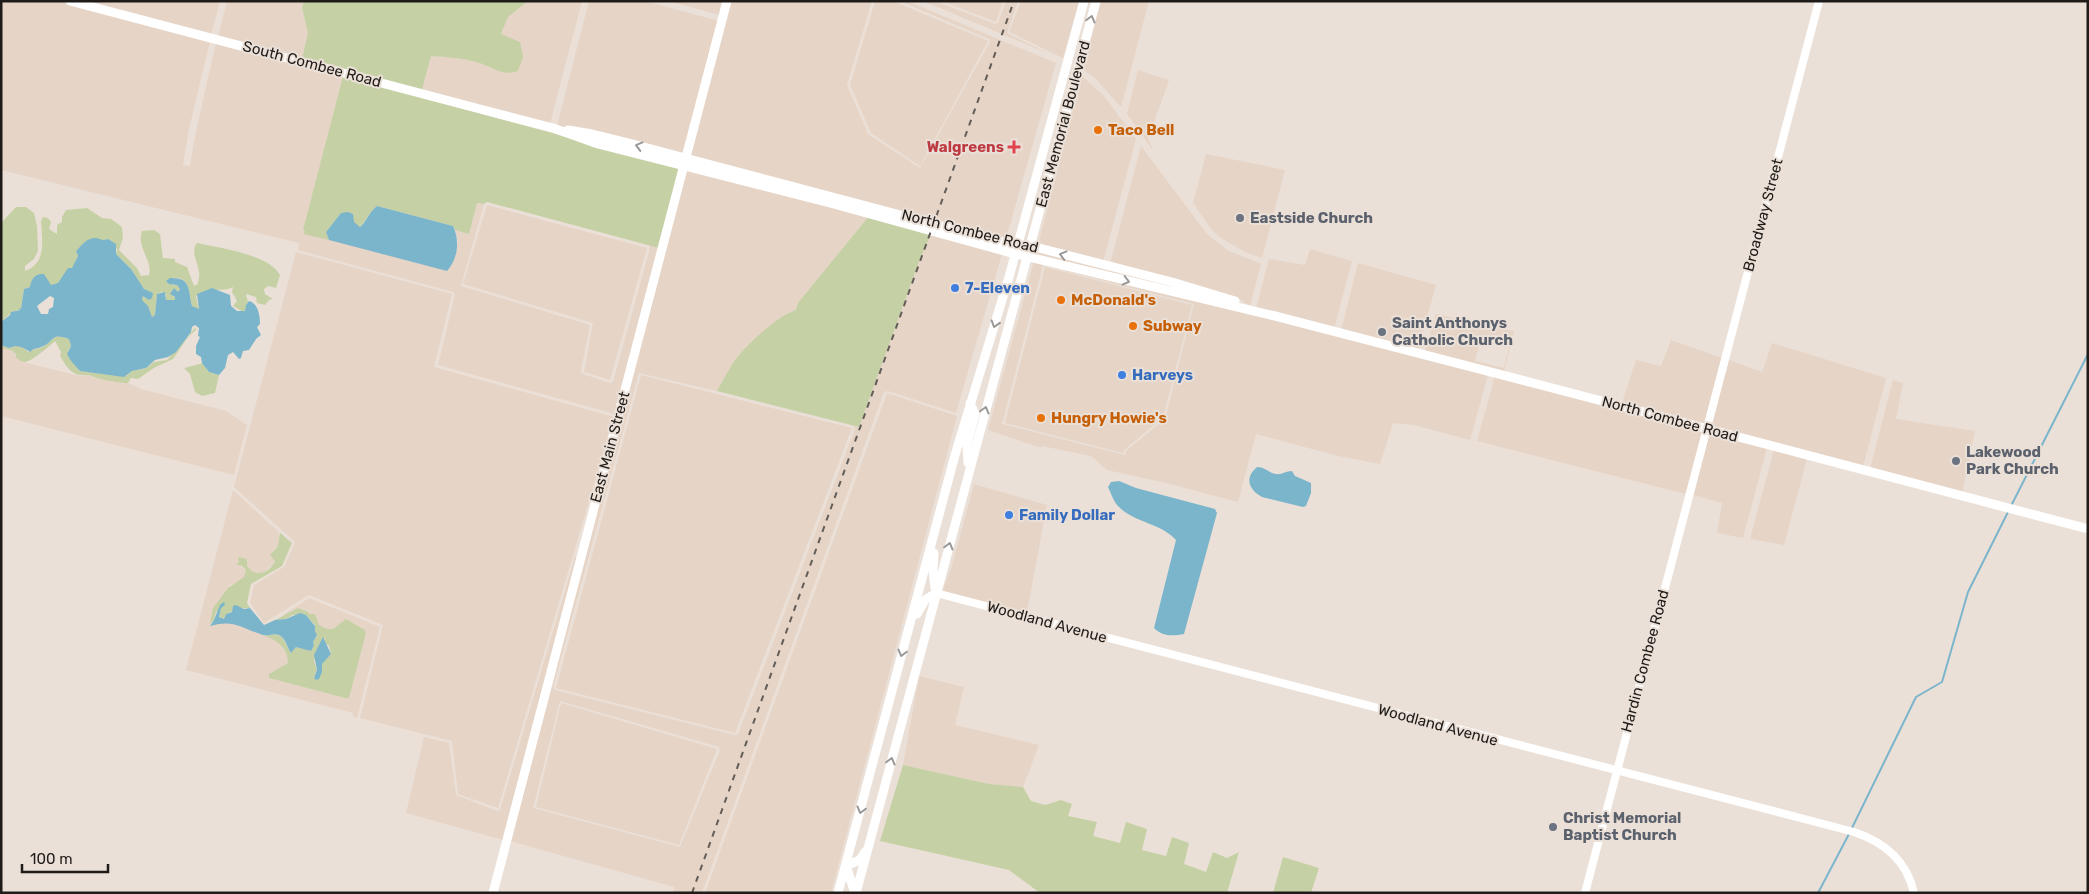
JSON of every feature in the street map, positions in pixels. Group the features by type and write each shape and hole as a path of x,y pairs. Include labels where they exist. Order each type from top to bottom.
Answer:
{"main road":[{"name":"South Combee Road","path":"70,1 553,128 577,138 685,162"},
{"name":"East Main Street","path":"493,893 728,1"},
{"name":"East Memorial Boulevard","path":"936,528 970,403 1016,250 1084,1"},
{"path":"1078,70 1075,58 1084,1"},
{"name":"East Memorial Boulevard","path":"856,893 1096,1"},
{"name":"North Combee Road","path":"685,162 1016,250 1028,257 1252,311 2088,529"},
{"name":"North Combee Road","path":"1016,250 1030,247 1172,282 1240,303 1252,311"},
{"path":"968,473 967,444 974,414 970,403"},
{"path":"908,634 925,600 936,593 933,564 936,528"},
{"path":"838,893 936,528"},
{"path":"846,866 860,860 869,846"},
{"path":"846,866 856,893"}],"street":[{"name":"Broadway Street","path":"1707,429 1819,1"},
{"name":"Hardin Combee Road","path":"1585,893 1707,429"},
{"name":"Woodland Avenue","path":"936,593 1851,832 1873,840 1889,850 1906,871 1914,893"}],"shaded area":[{"path":"1,1 59,1 210,41 189,129 183,165 190,166 216,43 343,76 303,231 451,266 458,242 455,230 469,234 477,203 484,204 461,286 590,325 581,371 583,374 610,383 613,382 650,248 648,245 659,248 615,414 438,365 455,295 453,292 298,250 299,243 1,170"},
{"path":"82,1 220,1 211,35"},
{"path":"227,1 304,1 302,8 308,33 302,59 218,37"},
{"path":"527,1 582,1 550,124 422,90 431,56 453,57 478,62 495,70 501,34 508,17"},
{"path":"589,1 645,1 719,21 684,155 592,131 557,126"},
{"path":"668,1 724,1 720,15"},
{"path":"731,1 872,1 847,85 868,134 920,168 991,40 900,1 907,1 1056,63 1006,239 690,156"},
{"path":"875,1 893,1 988,41 920,166 871,133 850,85"},
{"path":"923,1 935,1 995,24 998,23 1006,1 1018,1 1007,33 1047,53"},
{"path":"942,1 1003,1 996,22"},
{"path":"1021,1 1079,1 1063,58 1009,32"},
{"path":"1101,1 1149,1 1121,107 1095,78 1083,70"},
{"path":"1138,70 1169,80 1148,139 1154,152 1127,114"},
{"path":"1082,76 1104,96 1136,139 1103,262 1038,245"},
{"path":"1141,146 1207,234 1229,251 1261,264 1250,306 1241,300 1173,279 1110,264"},
{"path":"1206,154 1285,170 1262,258 1245,252 1221,238 1212,230 1193,203"},
{"path":"687,170 869,216 798,303 796,310 788,313 759,336 735,361 717,391 639,373 553,687 555,690 735,735 738,734 855,429 853,426 859,427 920,259 931,234 1002,254 956,413 888,391 884,392 702,893 673,893 674,887 510,841","holes":["560,701 719,747 720,750 680,847 533,808"]},
{"path":"487,205 647,248 610,380 584,372 593,323 463,284"},
{"path":"1310,249 1352,261 1334,329 1256,309 1269,259 1305,265"},
{"path":"1036,251 1171,285 1227,302 1035,256"},
{"path":"296,252 452,294 434,367 614,417 498,808 458,794 452,741 360,718 383,625 309,595 264,623 250,603 254,585 284,567 295,542 234,487"},
{"path":"1034,261 1253,314 1488,375 1470,440 1414,425 1393,423 1380,464 1338,456 1256,434 1238,502 1107,470 1091,456 1042,446 1041,448 988,430","holes":["1043,265 1194,304 1165,419 1127,450 1125,455 1002,424"]},
{"path":"1358,263 1436,285 1418,350 1341,331"},
{"path":"1045,267 1192,305 1163,418 1125,449 1123,453 1005,423"},
{"path":"1436,314 1514,331 1504,372 1425,352","holes":["1482,335 1510,343 1504,368 1475,361"]},
{"path":"1671,340 1722,358 1705,425 1622,403 1636,360 1661,366"},
{"path":"1772,343 1886,378 1863,467 1711,427 1729,360 1762,372"},
{"path":"1,348 11,350 16,354 16,358 23,362 80,376 89,375 94,378 128,383 141,389 226,411 247,425 234,475 1,416"},
{"path":"641,375 852,428 735,733 556,688"},
{"path":"1495,376 1703,431 1686,494 1477,441"},
{"path":"1893,380 1903,383 1896,419 1975,431 1962,494 1870,469"},
{"path":"887,393 957,416 831,893 705,893"},
{"path":"1710,433 1767,448 1743,538 1717,533 1722,503 1693,495"},
{"path":"1774,450 1807,459 1784,545 1750,539"},
{"path":"974,484 1047,505 1027,612 942,592 951,569"},
{"path":"233,490 278,531 280,539 278,546 273,550 275,560 263,573 253,572 247,566 239,562 236,563 246,570 244,577 239,582 230,585 210,625 225,622 234,623 278,641 288,655 288,663 269,674 269,678 345,698 349,697 366,633 365,630 346,619 336,628 327,630 319,626 307,610 298,608 287,615 283,615 309,598 380,627 357,718 353,717 353,713 186,670"},
{"path":"575,557 577,557 503,840 406,813 424,737 449,743 456,795 497,811 500,810"},
{"path":"919,676 964,687 955,725 1039,745 1023,787 989,784 903,765"},
{"path":"561,703 717,749 679,845 536,807"}],"green space":[{"path":"304,1 528,1 508,17 501,34 520,42 523,57 518,71 507,73 470,61 431,56 422,90 302,59 308,33 302,8"},
{"path":"343,76 680,168 659,248 487,202 484,204 477,203 469,234 455,230 453,226 377,206 359,227 341,213 326,232 329,240 303,234"},
{"path":"16,207 26,207 34,213 37,226 38,251 34,259 25,266 25,271 32,267 40,257 42,250 41,221 43,217 48,218 51,222 49,229 57,234 57,225 62,222 62,217 66,210 87,208 102,218 111,219 122,227 123,238 119,250 137,268 141,276 149,275 150,270 141,243 142,231 154,230 160,234 163,258 175,259 175,262 187,267 194,286 198,284 199,275 194,253 197,243 243,253 255,257 274,268 280,275 276,288 268,286 264,289 265,294 273,299 269,300 265,305 257,303 256,297 246,294 248,302 246,311 243,312 233,306 237,301 232,292 233,287 225,290 210,290 196,296 199,310 192,306 186,283 179,278 173,278 172,285 177,285 180,289 178,292 172,290 172,296 176,297 175,300 166,300 166,294 162,292 157,294 155,315 152,317 142,300 143,296 146,296 145,290 131,269 116,254 117,249 108,239 83,244 76,251 78,256 72,269 70,268 62,280 54,286 49,284 44,274 36,276 30,287 24,289 21,309 12,312 1,322 1,223"},
{"path":"869,216 931,234 920,259 859,427 717,391 732,364 755,339 780,318 796,310 798,303"},
{"path":"196,327 196,330 188,337 173,359 154,368 138,379 131,378 128,383 74,373 60,356 61,352 55,341 27,362 16,358 16,354 11,350 1,348 1,345 9,348 19,346 28,352 44,346 55,337 60,336 69,339 71,346 68,351 80,371 126,376 132,371 146,368 154,362 167,360"},
{"path":"203,363 209,372 219,375 215,393 202,396 195,392 190,374 184,368"},
{"path":"278,531 292,543 282,566 251,584 247,603 250,608 240,608 226,614 224,619 219,617 221,608 224,605 216,612 214,620 210,624 213,608 228,588 244,577 246,570 236,564 239,562 238,557 247,559 247,566 253,572 260,573 266,571 275,561 270,555 278,546 280,533"},
{"path":"298,608 310,614 315,614 319,625 328,629 334,628 346,619 365,630 366,633 349,698 269,678 269,674 288,663 288,658 281,646 265,636 280,636 291,653 296,647 312,648 317,635 315,625 306,615 292,615 286,619 275,620","holes":["325,638 325,643 329,646 331,654 321,664 322,668 316,680 314,677 317,670 314,661"]},
{"path":"903,765 989,784 1023,787 1031,801 1045,805 1061,800 1072,804 1068,816 1097,822 1093,836 1120,843 1126,822 1147,829 1142,850 1166,856 1172,837 1189,843 1184,864 1206,872 1213,852 1227,858 1239,852 1227,893 1040,893 1009,870 880,841"},
{"path":"1283,857 1319,868 1311,893 1273,893"}],"water":[{"path":"377,206 453,226 457,237 457,249 454,261 447,271 329,240 326,232 341,213 348,212 353,214 354,222 360,227"},
{"path":"96,238 108,239 116,244 116,254 131,269 144,289 153,293 152,298 149,300 143,296 142,300 148,306 152,317 155,315 157,294 165,292 166,300 175,300 175,297 170,294 174,288 178,292 180,289 177,285 169,284 166,281 170,278 177,278 185,282 189,289 192,306 199,309 197,294 212,288 230,295 231,306 237,311 245,311 249,301 255,304 260,324 257,327 261,335 249,350 243,351 241,358 239,359 233,352 228,355 225,368 219,375 209,372 202,363 201,357 196,354 196,346 200,337 198,336 199,328 195,325 176,352 168,357 155,360 146,368 132,371 124,377 80,371 67,354 71,346 69,339 63,337 55,337 46,345 30,352 20,347 9,348 1,345 1,322 11,312 20,310 18,308 21,309 24,289 30,287 34,277 38,274 44,274 51,285 58,283 68,268 72,268 78,256 76,251 84,242","holes":["50,296 54,298 53,307 49,309 48,314 41,314 37,306"]},
{"path":"1257,467 1276,474 1292,471 1295,476 1311,483 1311,493 1306,506 1303,507 1262,497 1254,491 1249,479"},
{"path":"1119,481 1136,488 1215,509 1217,513 1184,634 1168,635 1154,628 1176,540 1163,530 1133,517 1117,505 1108,487 1111,482"},
{"path":"224,602 225,605 221,608 219,617 224,619 226,614 232,612 233,606 236,605 244,609 250,608 264,625 300,613 306,615 315,626 317,635 311,651 296,647 291,653 284,639 277,634 263,635 243,627 225,623 210,626 220,605"},
{"path":"323,637 331,654 322,664 322,672 319,679 316,680 314,678 317,670 314,655"}],"waterway":[{"path":"2011,506 2088,354"},
{"path":"1851,830 1916,697 1942,682 1968,592 2009,510"},
{"path":"1818,893 1849,834"}],"railway":[{"path":"692,893 1014,1"}],"place":[{"name":"Taco Bell","path":"1098,130"},
{"name":"Walgreens","path":"1014,147"},
{"name":"Eastside Church","path":"1240,218"},
{"name":"7-Eleven","path":"955,288"},
{"name":"McDonald's","path":"1061,300"},
{"name":"Subway","path":"1133,326"},
{"name":"Saint Anthonys Catholic Church","path":"1382,332"},
{"name":"Harveys","path":"1122,375"},
{"name":"Hungry Howie's","path":"1041,418"},
{"name":"Lakewood Park Church","path":"1956,461"},
{"name":"Family Dollar","path":"1009,515"},
{"name":"Christ Memorial Baptist Church","path":"1553,827"}]}
